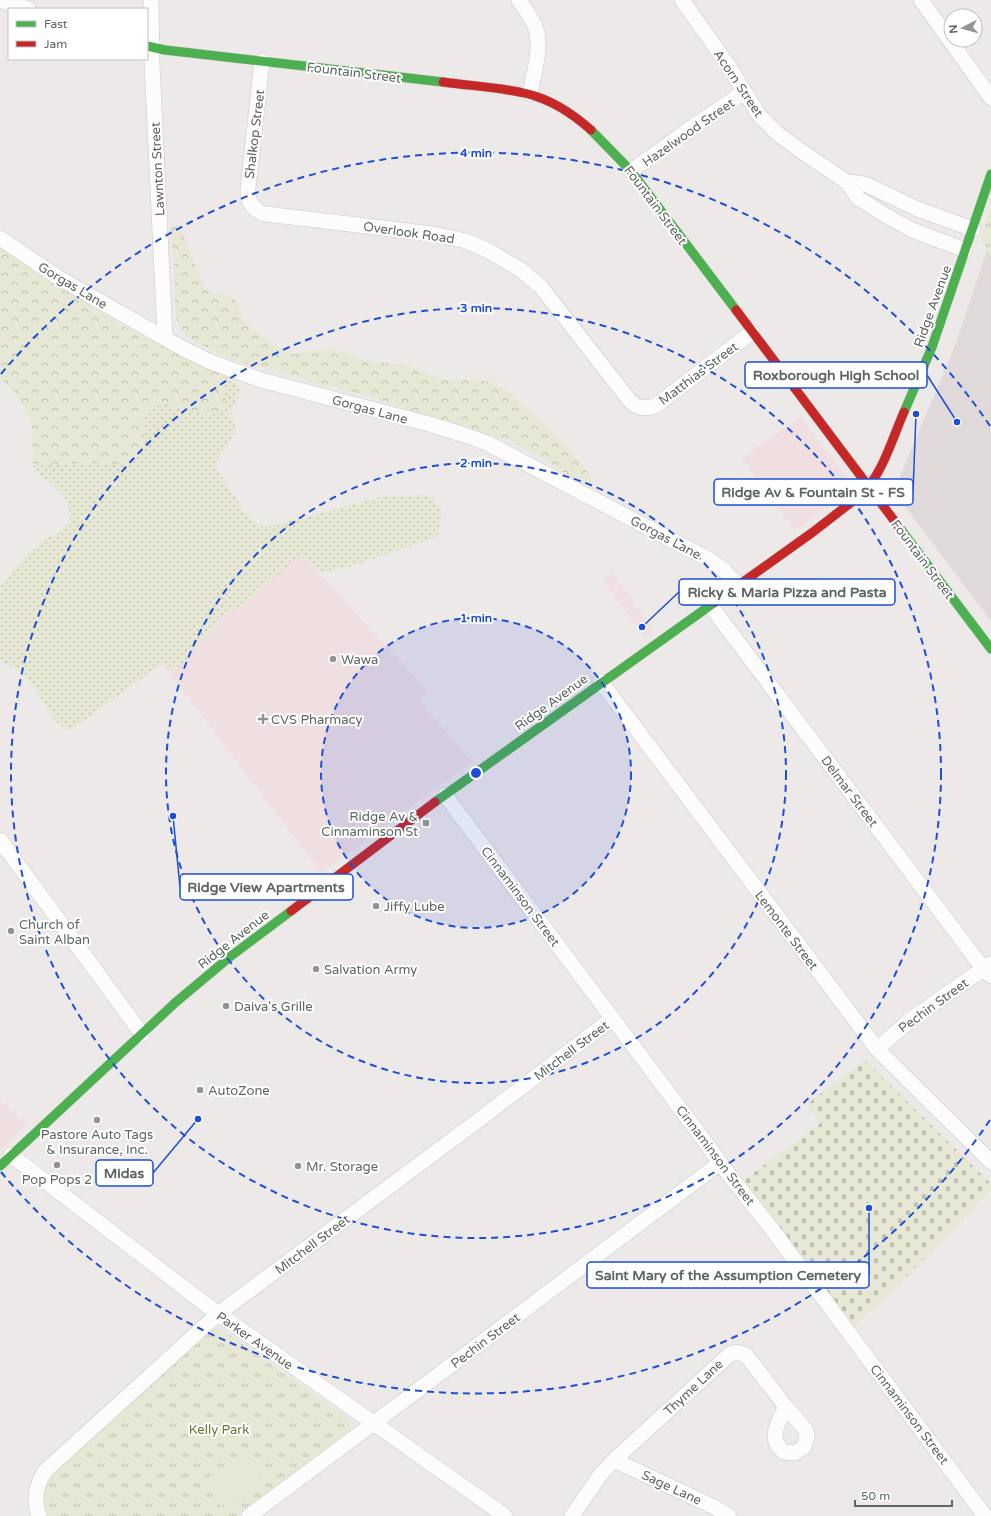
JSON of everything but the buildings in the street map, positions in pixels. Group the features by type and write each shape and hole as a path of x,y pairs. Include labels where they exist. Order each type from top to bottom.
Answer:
{"main road":[{"name":"Fountain Street","path":"149,47 508,90 530,94 548,102 584,124 600,137 631,171 991,649"},
{"name":"Ridge Avenue","path":"0,1166 176,1002 231,956 445,795 846,508 869,487 878,473 932,346 991,174"}],"street":[{"path":"0,0 25,8"},
{"name":"Lawnton Street","path":"151,0 149,47 164,337"},
{"path":"518,0 533,22 537,31 538,41 530,94"},
{"name":"Acorn Street","path":"682,0 728,65 759,115 778,134 847,182 858,198 899,224 965,250"},
{"path":"921,0 991,98"},
{"name":"Shalkop Street","path":"251,206 248,188 262,61"},
{"name":"Hazelwood Street","path":"631,171 744,92"},
{"name":"Acorn Street","path":"847,182 865,184 920,210 973,229"},
{"name":"Overlook Road","path":"251,206 266,214 444,236 466,241 487,250 520,270 541,287 630,401 634,405 643,408"},
{"name":"Gorgas Lane","path":"0,238 59,278 198,356 234,371 261,380 429,424 486,443 708,559 724,570 738,585"},
{"name":"Matthias Street","path":"643,408 653,407 658,404 752,332"},
{"name":"Delmar Street","path":"710,605 988,970"},
{"name":"Lemonte Street","path":"601,682 877,1049 991,1162"},
{"name":"Cinnaminson Street","path":"445,795 720,1163 774,1232 985,1516"},
{"path":"0,840 142,1034"},
{"name":"Pechin Street","path":"877,1049 886,1039 910,1020 988,970"},
{"name":"Mitchell Street","path":"39,1516 36,1495 37,1486 40,1479 51,1464 218,1314 482,1118 613,1018"},
{"name":"Parker Avenue","path":"11,1155 218,1314 505,1516"},
{"name":"Pechin Street","path":"248,1516 720,1163"},
{"name":"Thyme Lane","path":"614,1460 732,1353 739,1352 746,1355 786,1407"},
{"path":"572,1516 601,1474 614,1460"},
{"name":"Sage Lane","path":"614,1460 714,1507 729,1516"}],"shaded area":[{"path":"987,250 991,256 991,621 901,501 898,481 955,346"},
{"path":"801,417 848,479 850,485 847,491 837,500 795,531 742,458"},
{"path":"282,533 428,691 419,700 472,762 321,873 188,697 163,665 161,666 144,642"},
{"path":"613,573 654,632 645,638 603,580"},
{"path":"0,1100 26,1125 0,1150"}],"green space":[{"path":"991,207 991,256 980,240"},
{"path":"171,224 180,226 205,289 213,294 227,295 235,300 244,321 250,327 285,351 295,354 314,349 345,352 358,359 410,366 441,379 476,379 496,384 508,391 525,406 566,446 582,464 592,479 590,485 573,479 549,462 510,441 465,426 429,417 370,397 337,388 323,386 297,377 229,359 196,343 185,334 177,322 174,293 174,257 170,230"},
{"path":"0,247 119,324 224,376 226,407 221,413 206,414 180,410 168,404 151,405 142,417 144,434 143,450 127,465 88,463 33,466 32,425 16,393 0,378"},
{"path":"224,376 239,387 240,394 229,415 236,421 234,434 218,460 218,471 238,502 250,518 256,523 262,526 271,526 385,496 428,495 433,497 442,510 439,533 436,537 352,566 324,572 319,570 306,559 298,556 240,608 233,610 219,618 213,629 195,648 182,665 172,670 161,664 72,729 66,729 58,723 47,710 34,685 14,668 0,660 0,588 23,558 45,539 55,535 68,523 70,518 69,506 63,495 48,480 43,478 33,466 88,463 128,465 144,434 142,417 151,405 168,404 180,410 206,414 220,413 226,407"},
{"path":"865,1060 991,1184 991,1190 913,1270 854,1327 744,1180 821,1123 806,1105"},
{"name":"Kelly Park","path":"214,1327 221,1329 351,1420 353,1425 351,1430 236,1516 48,1516 44,1506 44,1496 46,1486 51,1476"},
{"path":"243,1452 261,1477 221,1507 202,1482"}],"traffic: fast":[{"path":"148,46 165,50 443,82"},
{"path":"591,130 631,171 736,310"},
{"path":"904,412 932,347 991,174"},
{"path":"899,527 991,649"},
{"path":"435,802 715,602"},
{"path":"0,1166 176,1002 231,956 291,911"}],"traffic: jam":[{"path":"443,82 528,94 562,108 591,130"},
{"path":"736,310 899,527"},
{"path":"715,602 813,532 862,494 876,476 904,412"},
{"path":"291,911 435,802"}],"place":[{"name":"Ridge Av & Fountain St - FS","path":"916,414"},
{"name":"Roxborough High School","path":"957,422"},
{"name":"Ricky & Maria Pizza and Pasta","path":"642,627"},
{"name":"Wawa","path":"333,659"},
{"name":"CVS Pharmacy","path":"263,719"},
{"name":"Ridge View Apartments","path":"173,816"},
{"name":"Ridge Av & Cinnaminson St","path":"426,823"},
{"name":"Jiffy Lube","path":"376,906"},
{"name":"Church of Saint Alban","path":"11,931"},
{"name":"Salvation Army","path":"316,969"},
{"name":"Daiva's Grille","path":"226,1006"},
{"name":"AutoZone","path":"200,1090"},
{"name":"Midas","path":"198,1119"},
{"name":"Pastore Auto Tags & Insurance, Inc.","path":"97,1120"},
{"name":"Pop Pops 2","path":"57,1165"},
{"name":"Mr. Storage","path":"298,1166"},
{"name":"Saint Mary of the Assumption Cemetery","path":"869,1208"}]}
